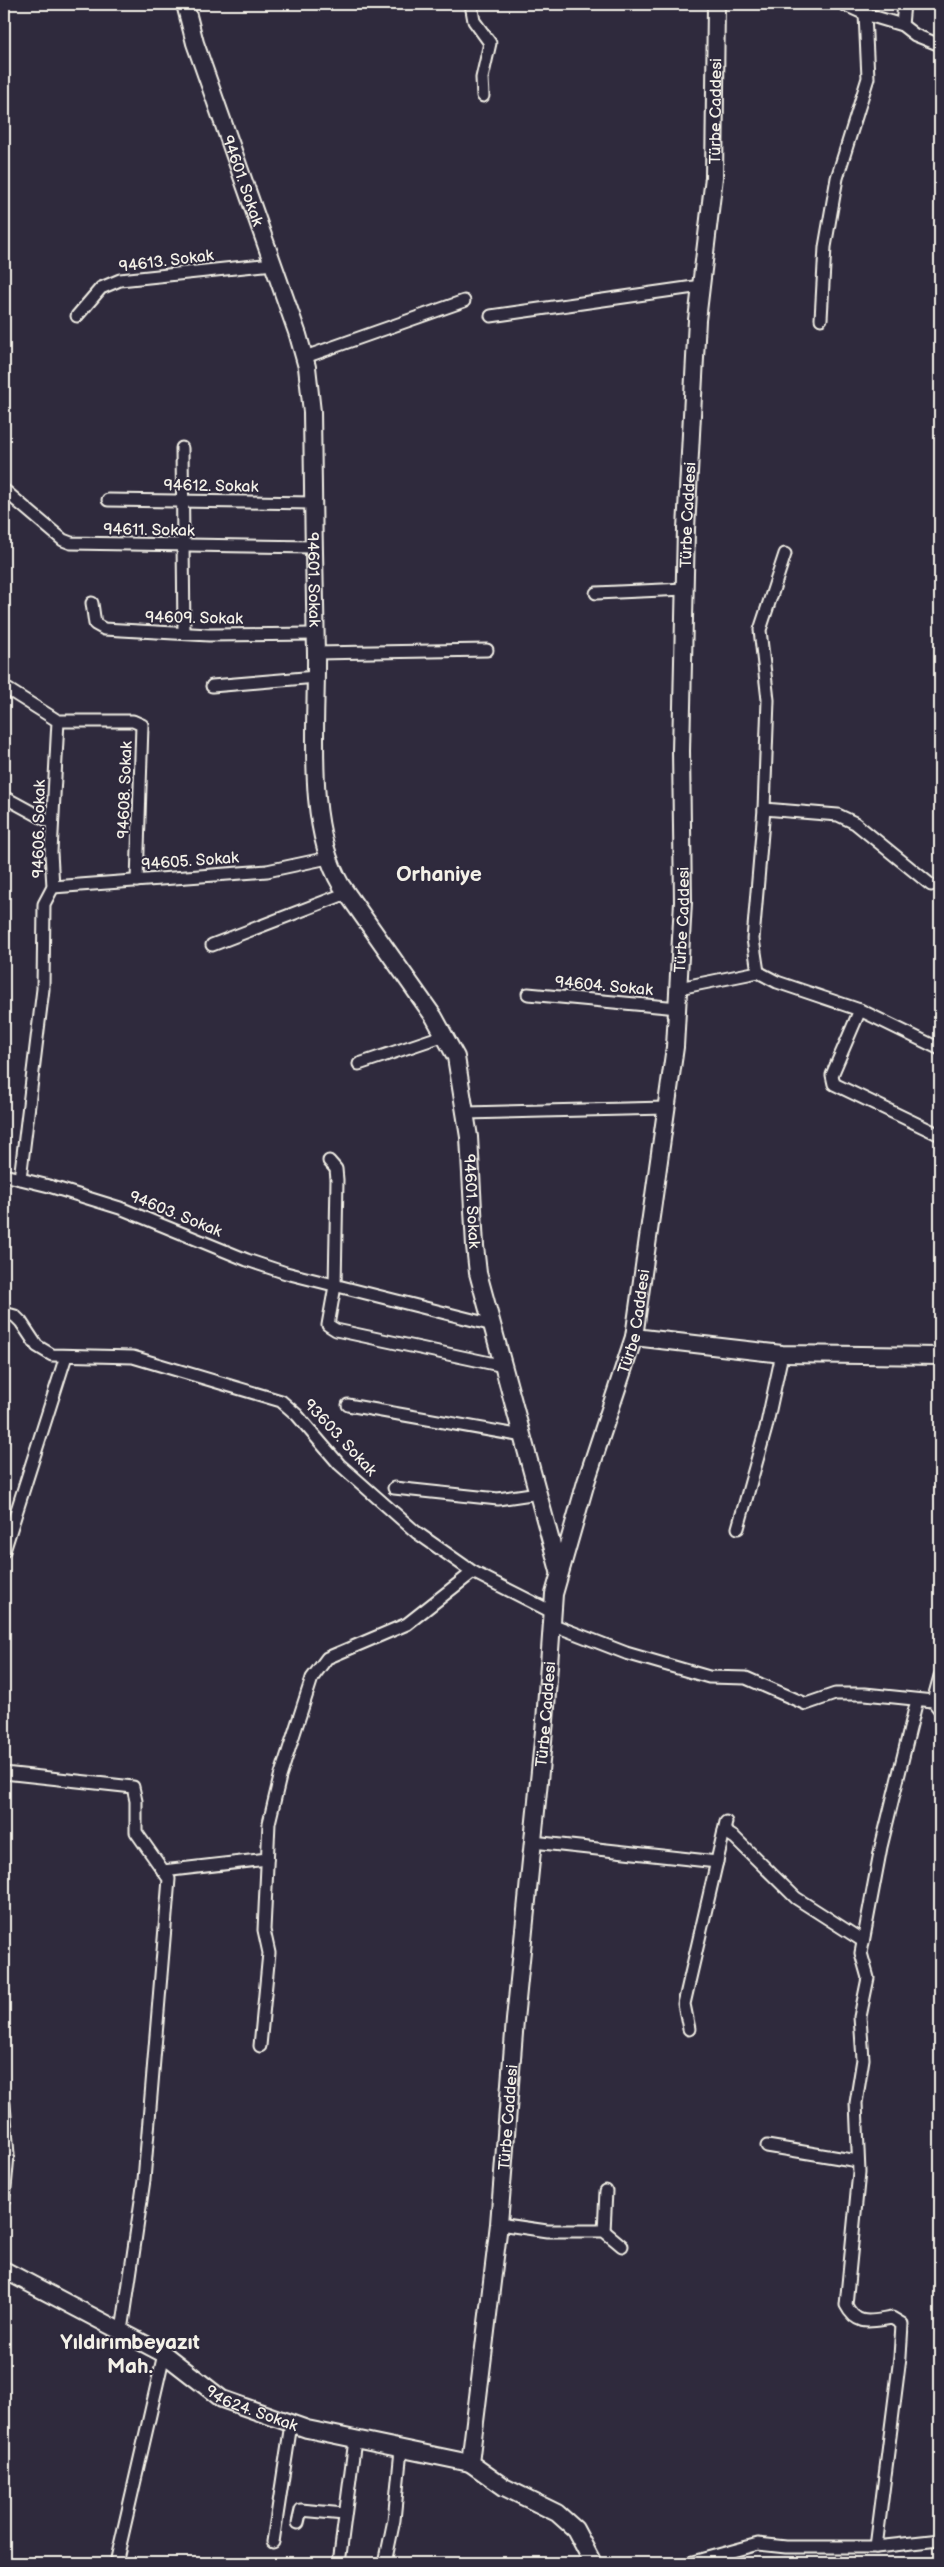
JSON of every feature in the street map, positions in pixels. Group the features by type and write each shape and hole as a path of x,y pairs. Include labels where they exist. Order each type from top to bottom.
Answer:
{"street":[{"name":"94601. Sokak","path":"185,4 195,43 305,357 311,392 314,503 316,768 322,833 328,858 346,894 445,1035 456,1057 466,1113 472,1163 476,1260 560,1571"},
{"path":"471,4 474,21 490,43 482,78 482,96"},
{"name":"Türbe Caddesi","path":"470,2463 499,2224 515,2020 533,1842 552,1618 560,1571 586,1482 634,1336 678,1008 683,902 681,752 685,589 693,383 701,286 714,176 716,4"},
{"path":"843,4 865,14 902,25 915,35 940,45"},
{"path":"902,25 904,4"},
{"path":"821,319 825,247 837,178 868,78 865,14"},
{"name":"94613. Sokak","path":"77,316 101,288 120,280 272,264"},
{"path":"491,316 701,286"},
{"path":"305,357 464,301"},
{"path":"182,448 184,633"},
{"name":"94611. Sokak","path":"4,490 63,540 71,543 313,547"},
{"name":"94612. Sokak","path":"108,500 314,503"},
{"path":"758,972 753,939 764,809 768,700 760,630 785,554"},
{"path":"596,592 685,589"},
{"name":"94609. Sokak","path":"92,603 93,618 99,628 184,633 315,634"},
{"path":"316,654 487,650"},
{"path":"212,686 316,677"},
{"path":"4,687 58,721"},
{"name":"94606. Sokak","path":"20,1179 43,989 44,904 53,887 50,866 58,721"},
{"name":"94608. Sokak","path":"58,721 134,721 142,725 137,881"},
{"path":"4,797 52,823"},
{"path":"764,809 838,815 855,823 931,884"},
{"name":"94605. Sokak","path":"53,887 267,871 328,858"},
{"path":"212,945 346,894"},
{"path":"679,988 758,972 777,982 860,1010 940,1049"},
{"name":"94604. Sokak","path":"528,994 678,1008"},
{"path":"860,1010 832,1075 834,1084 940,1135"},
{"path":"359,1064 445,1035"},
{"path":"466,1113 666,1108"},
{"path":"329,1161 337,1175 335,1286 327,1321 331,1328 504,1366"},
{"name":"94603. Sokak","path":"4,1176 111,1205 247,1260 335,1286 493,1325"},
{"name":"93603. Sokak","path":"4,1313 14,1316 21,1322 43,1351 52,1355 133,1357 281,1401 297,1415 338,1464 400,1520 473,1572 552,1618 626,1653 709,1677 746,1678 806,1704 835,1694 865,1694 917,1700 936,1705"},
{"path":"634,1336 782,1354 940,1356"},
{"path":"738,1528 766,1428 782,1354"},
{"path":"4,1551 66,1356"},
{"path":"348,1405 523,1436"},
{"path":"394,1488 498,1498 538,1493"},
{"path":"260,2046 269,1953 264,1930 268,1823 280,1778 312,1678 327,1658 406,1624 473,1572"},
{"path":"936,1705 940,1676"},
{"path":"876,2547 900,2357 902,2324 892,2318 865,2322 852,2315 846,2304 858,2161 856,2104 863,2059 860,2017 868,1978 860,1953 880,1847 917,1700"},
{"path":"4,1773 133,1786 136,1801 136,1832 169,1879 144,2180 122,2331"},
{"path":"689,2028 684,2004 725,1827 796,1898 863,1941"},
{"path":"533,1842 717,1862"},
{"path":"163,1871 267,1859"},
{"path":"4,2104 8,2155 4,2199"},
{"path":"767,2146 858,2161"},
{"path":"604,2231 606,2191"},
{"path":"499,2224 547,2231 604,2231 622,2246"},
{"name":"94624. Sokak","path":"4,2270 164,2354 222,2399 307,2430 401,2450 446,2456 470,2463"},
{"path":"116,2563 164,2354"},
{"path":"273,2542 291,2424"},
{"path":"338,2563 355,2440"},
{"path":"385,2563 394,2520 401,2450"},
{"path":"470,2463 504,2487 557,2513 575,2529 592,2563"},
{"path":"298,2523 301,2510 344,2514"},
{"path":"688,2563 758,2544 786,2547 876,2547 940,2540"}],"district":[{"name":"Orhaniye","path":"439,874"},
{"name":"Yıldırımbeyazıt Mah.","path":"130,2354"}]}
